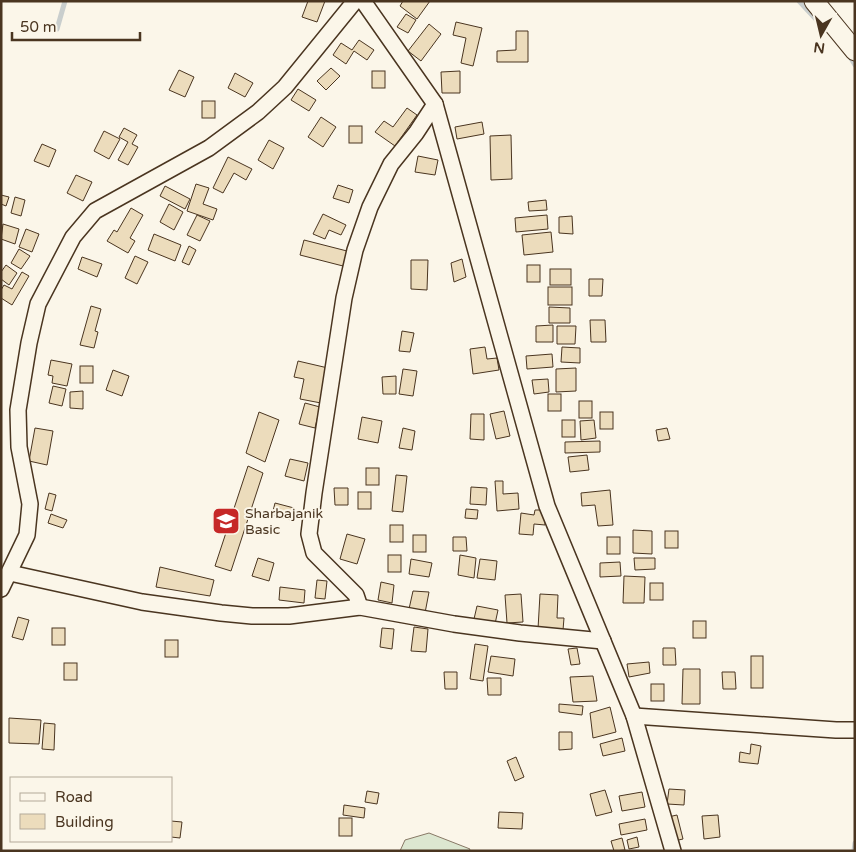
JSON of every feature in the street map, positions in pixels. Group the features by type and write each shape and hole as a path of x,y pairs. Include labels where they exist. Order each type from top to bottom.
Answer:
{"street":[{"path":"1,589 27,534 30,504 19,447 18,410 29,344 38,304 73,237 95,211 209,148 258,112 285,87 355,1"},
{"path":"363,1 435,104 547,506 634,716 673,851"},
{"path":"814,1 855,51"},
{"path":"360,607 356,595 314,553 309,534 314,493 344,298 355,250 370,207 391,164 416,133 435,104"},
{"path":"10,572 142,602 252,616 289,616 360,607 520,633 603,641"},
{"path":"634,716 855,730"}],"green space":[{"path":"429,833 470,849 469,851 400,851 405,840"}],"building":[{"path":"308,1 325,1 317,22 302,17"},
{"path":"403,1 430,1 417,19 400,6"},
{"path":"406,14 416,20 408,33 397,27"},
{"path":"456,22 482,28 473,66 461,63 466,38 453,35"},
{"path":"429,24 441,34 421,61 408,51"},
{"path":"516,31 528,31 528,62 497,62 497,51 516,50"},
{"path":"359,40 374,50 367,60 354,51 346,64 333,55 341,43 352,50"},
{"path":"331,68 340,76 326,90 317,81"},
{"path":"179,70 194,77 185,97 169,90"},
{"path":"372,71 385,71 385,88 372,88"},
{"path":"460,71 460,93 442,93 441,72"},
{"path":"235,73 253,83 245,97 228,88"},
{"path":"298,89 316,100 309,111 291,100"},
{"path":"202,101 215,101 215,118 202,118"},
{"path":"407,108 417,115 395,146 375,132 384,121 393,127"},
{"path":"321,117 336,127 323,147 308,137"},
{"path":"482,122 484,134 457,139 455,127"},
{"path":"349,126 362,126 362,143 349,143"},
{"path":"124,128 137,135 132,144 138,147 128,165 118,160 128,142 119,137"},
{"path":"104,131 120,139 109,159 94,151"},
{"path":"511,135 512,179 491,180 490,136"},
{"path":"269,140 284,148 273,169 258,160"},
{"path":"42,144 56,150 49,167 34,161"},
{"path":"418,156 438,160 435,175 415,172"},
{"path":"228,157 252,169 246,180 234,173 223,193 213,188"},
{"path":"76,175 92,182 83,201 67,193"},
{"path":"196,184 209,188 203,204 217,209 213,220 187,211"},
{"path":"338,185 353,190 349,203 333,198"},
{"path":"165,186 190,199 185,209 160,196"},
{"path":"1,195 9,197 6,206 1,204"},
{"path":"15,197 25,200 21,216 11,213"},
{"path":"546,200 547,210 529,211 528,202"},
{"path":"169,204 183,212 174,230 160,222"},
{"path":"131,208 143,215 130,238 135,241 128,253 107,241 114,230 117,232"},
{"path":"323,214 346,225 341,235 329,230 325,239 313,234"},
{"path":"197,215 210,221 200,241 187,235"},
{"path":"547,215 548,229 516,232 515,218"},
{"path":"572,216 573,234 559,233 559,217"},
{"path":"3,224 19,229 15,244 1,239"},
{"path":"26,229 39,234 32,252 19,247"},
{"path":"551,232 553,252 524,255 522,235"},
{"path":"154,234 181,245 175,261 148,250"},
{"path":"304,240 347,251 343,266 300,255"},
{"path":"189,246 196,250 189,265 182,262"},
{"path":"19,249 30,256 21,269 11,263"},
{"path":"135,256 148,262 137,284 125,278"},
{"path":"82,257 102,264 97,277 78,269"},
{"path":"462,259 466,277 454,282 451,263"},
{"path":"411,260 428,260 427,290 411,289"},
{"path":"6,265 17,273 9,285 1,279 1,272"},
{"path":"527,265 540,265 540,282 527,282"},
{"path":"550,269 571,269 571,285 550,285"},
{"path":"22,272 29,276 12,305 1,298 1,290 4,285 12,289"},
{"path":"589,279 603,279 602,296 589,296"},
{"path":"548,287 572,287 572,305 548,305"},
{"path":"91,306 101,309 95,331 98,332 94,348 80,345"},
{"path":"549,307 570,308 570,323 549,323"},
{"path":"590,320 605,320 606,342 591,342"},
{"path":"553,325 553,342 536,342 536,326"},
{"path":"557,326 576,326 575,344 557,344"},
{"path":"402,331 414,333 410,352 399,351"},
{"path":"485,347 487,359 497,358 499,370 473,374 470,349"},
{"path":"562,347 580,348 580,363 561,362"},
{"path":"552,354 553,367 527,369 526,356"},
{"path":"51,360 72,364 67,386 52,383 53,376 48,375"},
{"path":"298,361 328,368 321,403 300,399 304,379 294,377"},
{"path":"80,366 93,366 93,383 80,383"},
{"path":"576,368 576,391 556,392 556,369"},
{"path":"403,369 417,371 413,396 399,394"},
{"path":"113,370 129,376 122,396 106,390"},
{"path":"396,376 396,394 383,394 382,377"},
{"path":"548,379 549,392 534,394 532,380"},
{"path":"53,386 66,389 62,406 49,403"},
{"path":"83,391 83,409 70,408 70,392"},
{"path":"548,394 561,394 561,411 548,411"},
{"path":"579,401 592,401 592,418 579,418"},
{"path":"305,403 320,407 315,428 299,424"},
{"path":"504,411 510,436 496,439 490,414"},
{"path":"259,412 279,420 265,462 246,453"},
{"path":"600,412 613,412 613,429 600,429"},
{"path":"471,414 484,414 484,440 470,439"},
{"path":"362,417 382,421 378,443 358,439"},
{"path":"562,420 575,420 575,437 562,437"},
{"path":"594,420 596,438 581,440 580,421"},
{"path":"35,428 53,431 47,465 29,461"},
{"path":"403,428 415,431 412,450 399,448"},
{"path":"667,428 670,439 658,441 656,430"},
{"path":"600,441 600,452 565,453 565,442"},
{"path":"587,455 589,470 570,472 568,457"},
{"path":"290,459 308,463 304,481 285,476"},
{"path":"248,466 263,473 231,571 215,566"},
{"path":"366,468 379,468 379,485 366,485"},
{"path":"396,475 407,476 403,512 392,511"},
{"path":"495,481 503,481 503,494 518,493 519,509 497,511"},
{"path":"471,487 487,488 486,505 470,504"},
{"path":"334,488 348,488 348,505 335,505"},
{"path":"610,490 613,525 598,526 595,505 582,506 581,493"},
{"path":"358,492 371,492 371,509 358,509"},
{"path":"49,493 56,495 52,511 45,509"},
{"path":"275,503 294,508 291,520 272,515"},
{"path":"466,509 478,510 477,519 465,518"},
{"path":"535,510 546,510 545,525 534,524 533,535 519,534 521,513 534,515"},
{"path":"51,514 67,520 63,528 48,523"},
{"path":"390,525 403,525 403,542 390,542"},
{"path":"633,530 652,531 652,554 633,553"},
{"path":"665,531 678,531 678,548 665,548"},
{"path":"347,534 365,539 357,564 340,559"},
{"path":"413,535 426,535 426,552 413,552"},
{"path":"453,537 466,537 467,551 453,551"},
{"path":"607,537 620,537 620,554 607,554"},
{"path":"388,555 401,555 401,572 388,572"},
{"path":"460,555 476,558 474,578 458,575"},
{"path":"258,558 274,563 269,581 252,576"},
{"path":"634,558 655,558 655,569 635,570"},
{"path":"411,559 432,563 429,577 409,574"},
{"path":"480,559 497,561 495,580 477,578"},
{"path":"620,562 621,576 600,577 600,563"},
{"path":"160,567 214,580 210,596 156,587"},
{"path":"624,576 645,577 644,603 623,603"},
{"path":"317,580 327,581 325,599 315,598"},
{"path":"381,582 394,585 392,603 378,600"},
{"path":"650,583 663,583 663,600 650,600"},
{"path":"280,587 305,590 304,603 279,600"},
{"path":"413,591 429,592 425,613 409,609"},
{"path":"521,594 523,622 507,623 505,595"},
{"path":"540,594 558,595 557,618 564,618 563,630 538,629"},
{"path":"477,606 498,610 495,624 474,619"},
{"path":"18,617 29,620 23,640 12,637"},
{"path":"693,621 706,621 706,638 693,638"},
{"path":"414,627 428,629 426,652 411,651"},
{"path":"52,628 65,628 65,645 52,645"},
{"path":"382,628 394,629 392,649 380,647"},
{"path":"165,640 178,640 178,657 165,657"},
{"path":"475,644 488,646 483,681 470,679"},
{"path":"577,648 580,664 571,665 568,649"},
{"path":"663,648 675,648 676,665 663,665"},
{"path":"491,656 515,659 513,676 488,672"},
{"path":"751,656 763,656 763,688 751,688"},
{"path":"649,662 650,673 629,677 627,664"},
{"path":"64,663 77,663 77,680 64,680"},
{"path":"683,669 700,669 700,704 682,704"},
{"path":"444,672 457,672 457,689 445,689"},
{"path":"722,672 735,672 736,689 723,689"},
{"path":"593,676 597,701 573,702 570,677"},
{"path":"487,678 501,678 501,695 488,695"},
{"path":"651,684 664,684 664,701 651,701"},
{"path":"559,704 583,706 582,715 559,712"},
{"path":"610,707 616,732 593,738 590,713"},
{"path":"9,718 41,720 39,744 9,743"},
{"path":"44,723 55,724 54,750 42,749"},
{"path":"559,732 572,732 572,749 559,750"},
{"path":"622,738 625,751 603,756 600,744"},
{"path":"751,744 761,746 758,764 739,762 740,752 750,754"},
{"path":"516,757 524,777 515,781 507,761"},
{"path":"669,789 685,790 684,805 667,804"},
{"path":"605,790 612,812 596,816 590,794"},
{"path":"367,791 379,793 377,804 365,802"},
{"path":"642,792 645,807 622,811 619,796"},
{"path":"344,805 365,808 364,818 343,815"},
{"path":"499,812 523,813 522,829 498,828"},
{"path":"677,815 683,839 674,841 668,817"},
{"path":"718,815 720,837 704,839 702,816"},
{"path":"339,818 352,818 352,836 339,836"},
{"path":"645,819 647,830 621,835 619,824"},
{"path":"172,821 182,822 180,838 172,837"},
{"path":"637,837 639,847 629,849 627,840"},
{"path":"622,838 625,850 614,851 611,841"}],"waterway":[{"path":"57,29 65,1"},
{"path":"799,1 826,30"},
{"path":"849,55 855,65"},
{"path":"854,851 855,843"}],"place":[{"name":"Sharbajanik Basic","path":"226,521"}]}
